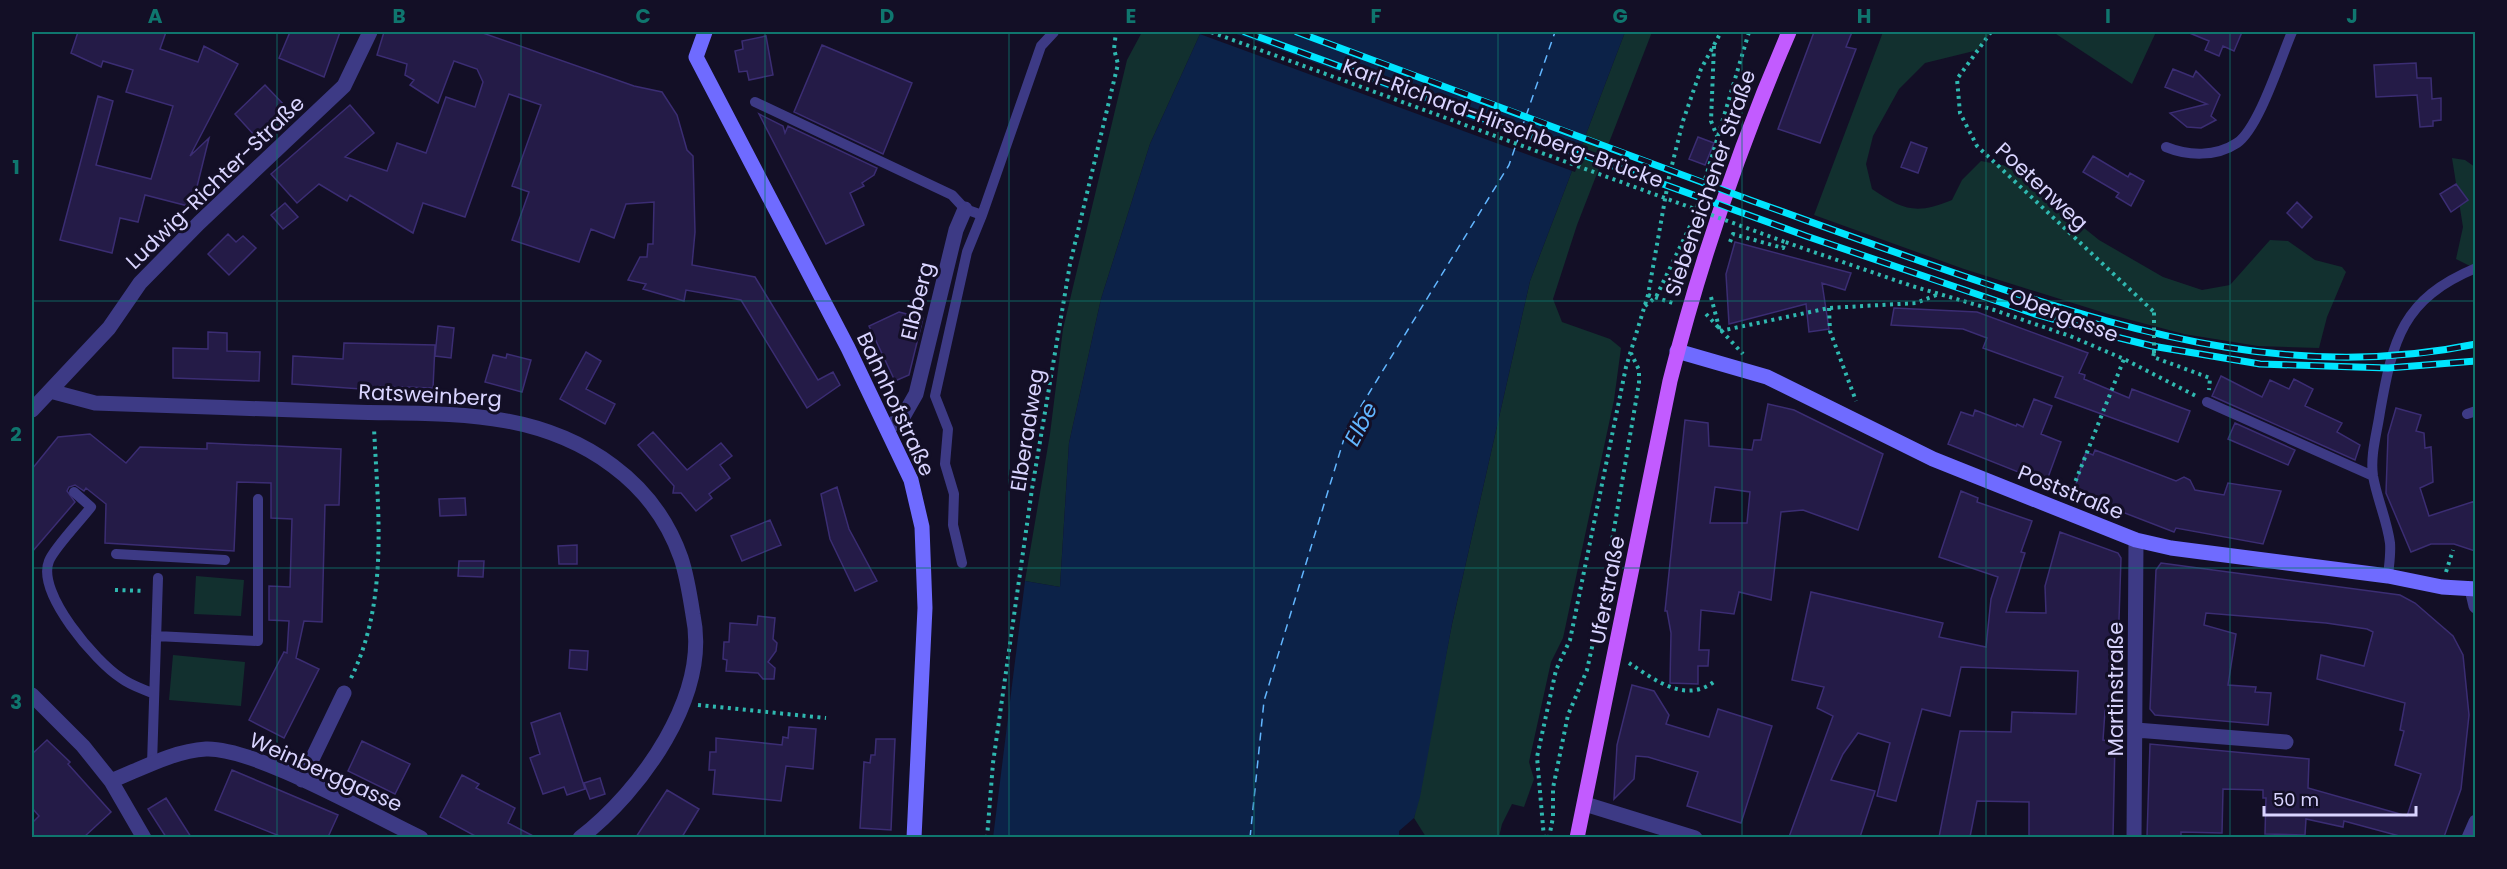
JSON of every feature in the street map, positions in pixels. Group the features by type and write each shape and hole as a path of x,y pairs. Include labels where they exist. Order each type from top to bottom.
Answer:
{"main road":[{"name":"Bahnhofstraße","path":"705,32 696,57 743,142 911,480 922,527 925,608 914,837"},
{"name":"Siebeneichener Straße","path":"1677,351 1688,308 1736,163 1789,32"},
{"name":"Poststraße","path":"1677,351 1767,377 1933,459 2063,513 2136,540 2171,548 2388,576 2442,587 2474,589"},
{"name":"Uferstraße","path":"1577,837 1677,351"}],"street":[{"name":"Ludwig-Richter-Straße","path":"32,410 109,328 140,283 199,223 344,86 370,32"},
{"name":"Elbberg","path":"887,429 904,415 916,394 956,230 965,209"},
{"name":"Ratsweinberg","path":"50,391 95,403 464,415 504,419 552,431 591,449 628,477 664,521 681,559 694,619 696,648 685,704 636,785 616,808 580,837"},
{"name":"Martinstraße","path":"2134,837 2136,540"},
{"path":"2474,589 2475,606"},
{"path":"302,780 344,693"},
{"path":"32,695 83,746 111,782 144,837"},
{"path":"2136,730 2286,742"},
{"name":"Weinberggasse","path":"111,782 152,764 207,749 246,756 421,837"},
{"path":"1585,804 1695,837"},
{"path":"2469,837 2475,822"}],"lane":[{"path":"962,563 952,525 954,494 945,464 948,429 935,396 968,252 1041,46 1054,32"},
{"path":"2166,147 2184,155 2208,153 2237,142 2266,98 2292,32"},
{"path":"755,102 952,195 965,209 982,215"},
{"path":"2388,576 2390,544 2373,476 2373,456 2388,368 2401,330 2413,310 2430,292 2475,268"},
{"path":"2207,402 2373,476"},
{"path":"74,492 91,507 48,561 48,582 63,615 89,647 120,678 154,694"},
{"path":"156,636 258,641 258,500"},
{"path":"117,554 225,560"},
{"path":"152,764 158,578"}],"path":[{"name":"Elberadweg","path":"987,837 993,763 1032,489 1070,264 1118,64 1114,50 1116,32"},
{"name":"Karl-Richard-Hirschberg-Brücke","path":"1211,32 1785,242 1940,294"},
{"path":"1546,837 1537,757 1556,670 1570,640 1630,352 1648,295 1669,177 1683,121 1701,69 1721,32"},
{"path":"1644,306 1656,297 1693,220 1749,32"},
{"name":"Poetenweg","path":"1991,32 1957,79 1960,113 1977,146 2154,312 2153,357 2210,378"},
{"path":"1714,45 1711,120 1717,136"},
{"path":"1730,244 1733,234 1783,248 1785,242"},
{"path":"1710,294 1720,331 1829,308 1916,303 1940,294"},
{"name":"Obergasse","path":"1940,294 2070,336 2124,359 2207,402"},
{"path":"1648,295 1688,308"},
{"path":"1829,308 1830,331 1864,424"},
{"path":"1546,837 1553,817 1553,788 1568,715 1589,661 1626,464 1640,383 1639,370 1630,352"},
{"path":"2063,513 2124,359"},
{"path":"344,693 362,656 377,576 379,516 373,413"},
{"path":"115,590 157,591"},
{"path":"1616,655 1670,689 1696,691 1707,688 1716,680"},
{"path":"685,704 826,718"}],"green space":[{"path":"1142,32 1201,32 1150,144 1101,299 1069,443 1060,587 1025,581 1050,434 1063,329 1127,60"},
{"path":"1625,32 1652,32 1577,225 1553,299 1562,322 1610,339 1621,348 1614,400 1563,638 1551,662 1529,762 1534,779 1524,807 1512,804 1502,824 1499,837 1426,837 1414,818 1452,624 1530,281"},
{"path":"1883,32 1991,32 1978,50 1925,63 1899,89 1873,136 1866,164 1872,189 1901,206 1929,208 1952,200 1962,180 1981,161 2007,166 2099,240 2163,277 2202,290 2230,285 2270,240 2288,241 2315,260 2342,267 2346,272 2327,317 2319,348 2258,346 2184,334 2108,314 1964,269 1814,215"},
{"path":"2053,32 2156,32 2132,84"},
{"path":"2452,158 2465,160 2475,167 2474,268 2456,259 2463,227"},
{"path":"196,576 244,580 241,616 194,614"},
{"path":"173,655 245,662 241,706 169,700"}],"water":[{"name":"Elbe","path":"1201,32 1625,32 1530,281 1452,624 1420,797 1414,818 1399,831 1399,837 993,838 1025,581 1060,587 1069,443 1101,299 1150,144"}],"pier":[{"path":"1231,32 1580,160 1575,172 1197,33"}],"building":[{"path":"78,32 166,32 160,49 198,62 204,46 238,64 190,156 209,138 192,207 145,195 138,222 120,218 112,253 60,240 98,96 113,101 96,165 151,179 173,106 126,92 133,70 103,61 101,67 71,53"},
{"path":"290,32 340,32 324,77 279,58"},
{"path":"384,32 480,32 634,86 662,92 677,115 687,150 693,156 695,232 692,265 755,277 818,380 833,372 840,385 807,408 741,300 686,290 684,301 643,289 646,284 628,280 640,257 647,257 648,244 653,244 654,202 626,204 614,238 591,229 579,262 512,240 529,192 512,186 541,105 509,94 465,217 423,203 413,233 350,195 347,201 319,184 297,203 271,174 350,105 374,133 345,157 387,171 397,143 426,153 446,97 475,107 483,82 477,69 454,61 438,103 410,85 414,80 405,75 407,64 377,55"},
{"path":"1814,32 1852,32 1846,47 1856,49 1820,143 1778,129"},
{"path":"2187,32 2242,32 2234,51 2223,46 2219,56 2205,50 2209,41"},
{"path":"766,36 773,75 749,80 747,71 739,72 735,51 743,49 742,41"},
{"path":"822,45 912,83 883,154 794,112"},
{"path":"2416,63 2417,78 2431,78 2432,99 2441,98 2441,120 2433,121 2433,126 2420,127 2417,95 2376,97 2374,65"},
{"path":"2173,69 2193,77 2196,71 2220,95 2211,116 2216,120 2201,128 2187,127 2170,113 2207,104 2165,87"},
{"path":"265,85 286,107 255,136 235,114"},
{"path":"759,114 783,126 785,133 788,126 877,168 874,175 862,183 864,186 850,193 864,225 826,244"},
{"path":"1698,137 1714,143 1705,165 1689,159"},
{"path":"1911,142 1927,148 1918,173 1901,167"},
{"path":"2093,156 2128,177 2130,173 2144,181 2131,206 2116,197 2119,193 2083,172"},
{"path":"2456,184 2468,200 2451,212 2440,194"},
{"path":"2297,202 2312,217 2302,228 2287,213"},
{"path":"285,203 298,217 283,229 271,215"},
{"path":"228,234 236,242 243,236 256,248 229,275 208,254"},
{"path":"1735,242 1851,273 1845,290 1822,283 1829,329 1809,332 1806,304 1729,324 1726,274"},
{"path":"1894,308 1977,312 2088,353 2079,373 2085,375 2084,379 2129,398 2132,389 2190,411 2178,442 2055,397 2063,377 1983,348 1987,338 1963,329 1891,325"},
{"path":"899,312 923,318 909,375 895,381 869,326"},
{"path":"438,326 454,328 451,358 435,356"},
{"path":"208,332 227,333 227,351 260,352 259,381 173,378 173,348 208,349"},
{"path":"344,343 435,345 433,388 376,386 375,390 292,384 293,356 343,359"},
{"path":"586,352 601,361 586,389 615,404 605,424 560,399"},
{"path":"507,354 531,360 522,392 485,382 493,355 506,358"},
{"path":"2221,376 2262,397 2270,380 2289,389 2294,379 2313,389 2305,406 2342,423 2337,432 2360,445 2355,460 2212,396"},
{"path":"2034,399 2052,406 2041,434 2061,442 2046,483 1948,444 1961,412 1973,416 1975,410 2023,427"},
{"path":"1768,404 1794,410 1883,454 1858,530 1803,510 1781,512 1771,600 1739,592 1734,614 1701,610 1699,650 1709,650 1708,666 1698,666 1698,684 1670,683 1671,633 1667,611 1665,611 1685,420 1708,423 1709,446 1752,450 1754,440 1761,440","holes":["1715,487 1750,492 1747,523 1710,523"]},
{"path":"2396,408 2421,415 2416,431 2424,433 2425,448 2431,447 2433,482 2420,488 2429,516 2475,501 2475,551 2454,544 2431,544 2411,552 2386,493 2388,435"},
{"path":"2235,423 2295,450 2288,465 2228,439"},
{"path":"653,432 687,470 721,443 732,456 720,465 730,478 709,494 712,498 696,511 681,493 673,493 674,486 638,445"},
{"path":"90,434 126,463 140,447 207,449 207,443 341,449 339,505 325,505 322,622 304,621 296,658 319,669 284,738 249,720 284,652 287,653 289,621 269,620 269,586 290,587 292,519 271,518 271,483 237,482 234,551 105,543 106,504 86,488 84,491 75,485 69,487 67,491 75,502 32,552 32,469 58,437"},
{"path":"2095,450 2176,481 2184,477 2190,480 2195,490 2224,495 2228,483 2281,491 2263,544 2176,528 2174,532 2073,493 2086,452 2093,455"},
{"path":"837,487 849,529 877,581 855,591 830,539 821,494"},
{"path":"1961,491 1978,498 1977,502 2032,521 2021,552 2025,553 2006,612 2046,613 2045,586 2060,532 2118,553 2121,558 2116,712 2105,711 2103,740 2115,741 2113,837 2029,837 2029,802 1977,801 1970,837 1939,837 1960,731 2011,732 2012,712 2076,714 2078,671 1961,667 1950,716 1922,709 1896,801 1877,796 1890,743 1858,733 1843,754 1831,780 1875,791 1860,837 1789,837 1833,716 1817,708 1824,687 1792,680 1811,592 1943,623 1939,637 1986,647 1991,599 1998,577 1939,557"},
{"path":"465,498 466,515 440,516 439,499"},
{"path":"770,520 781,545 742,561 731,536"},
{"path":"577,545 577,564 559,564 558,546"},
{"path":"459,561 484,561 483,577 458,576"},
{"path":"2161,563 2400,595 2415,603 2453,636 2463,655 2469,715 2461,789 2444,837 2403,837 2344,821 2343,827 2306,819 2305,835 2265,834 2266,798 2263,798 2263,790 2223,789 2222,833 2181,832 2181,837 2147,837 2150,744 2309,759 2308,788 2407,816 2421,774 2395,765 2404,731 2400,730 2405,703 2317,679 2321,655 2364,666 2373,632 2367,629 2326,623 2206,613 2204,625 2236,634 2228,685 2256,687 2255,692 2271,693 2268,725 2155,715 2150,709 2156,570"},
{"path":"758,616 775,618 773,639 777,643 776,651 768,662 775,668 774,679 763,679 758,673 726,671 727,660 723,659 724,642 729,642 730,623 757,625"},
{"path":"570,650 588,651 587,670 569,668"},
{"path":"1632,685 1654,691 1669,715 1666,724 1709,737 1718,709 1772,726 1741,823 1687,806 1698,772 1648,757 1636,756 1634,779 1614,799 1617,745"},
{"path":"560,713 585,789 567,795 564,787 543,794 530,758 540,754 531,723"},
{"path":"789,727 816,729 813,769 786,766 781,801 713,794 715,770 709,770 710,752 716,752 716,738 782,745 783,737 788,738"},
{"path":"876,739 895,739 891,830 860,828 864,762 870,763 871,755 875,755"},
{"path":"47,740 70,762 68,764 111,812 84,837 32,837 32,823 39,816 32,808 32,754"},
{"path":"362,741 410,764 395,794 348,771"},
{"path":"232,770 338,815 328,837 282,837 215,810"},
{"path":"462,775 479,784 476,788 515,808 508,823 535,837 477,837 440,817"},
{"path":"600,778 605,794 590,799 584,783"},
{"path":"667,790 699,809 682,837 636,837"},
{"path":"166,798 191,837 166,837 148,809"}],"ferry route":[{"path":"1250,838 1264,701 1347,429 1509,165 1555,32"}],"railway":[{"path":"1245,32 1806,236 2038,315 2116,337 2152,346 2260,364 2388,368 2476,361"},
{"path":"1297,32 1896,253 2044,303 2165,336 2288,355 2350,357 2412,354 2476,344"}]}
